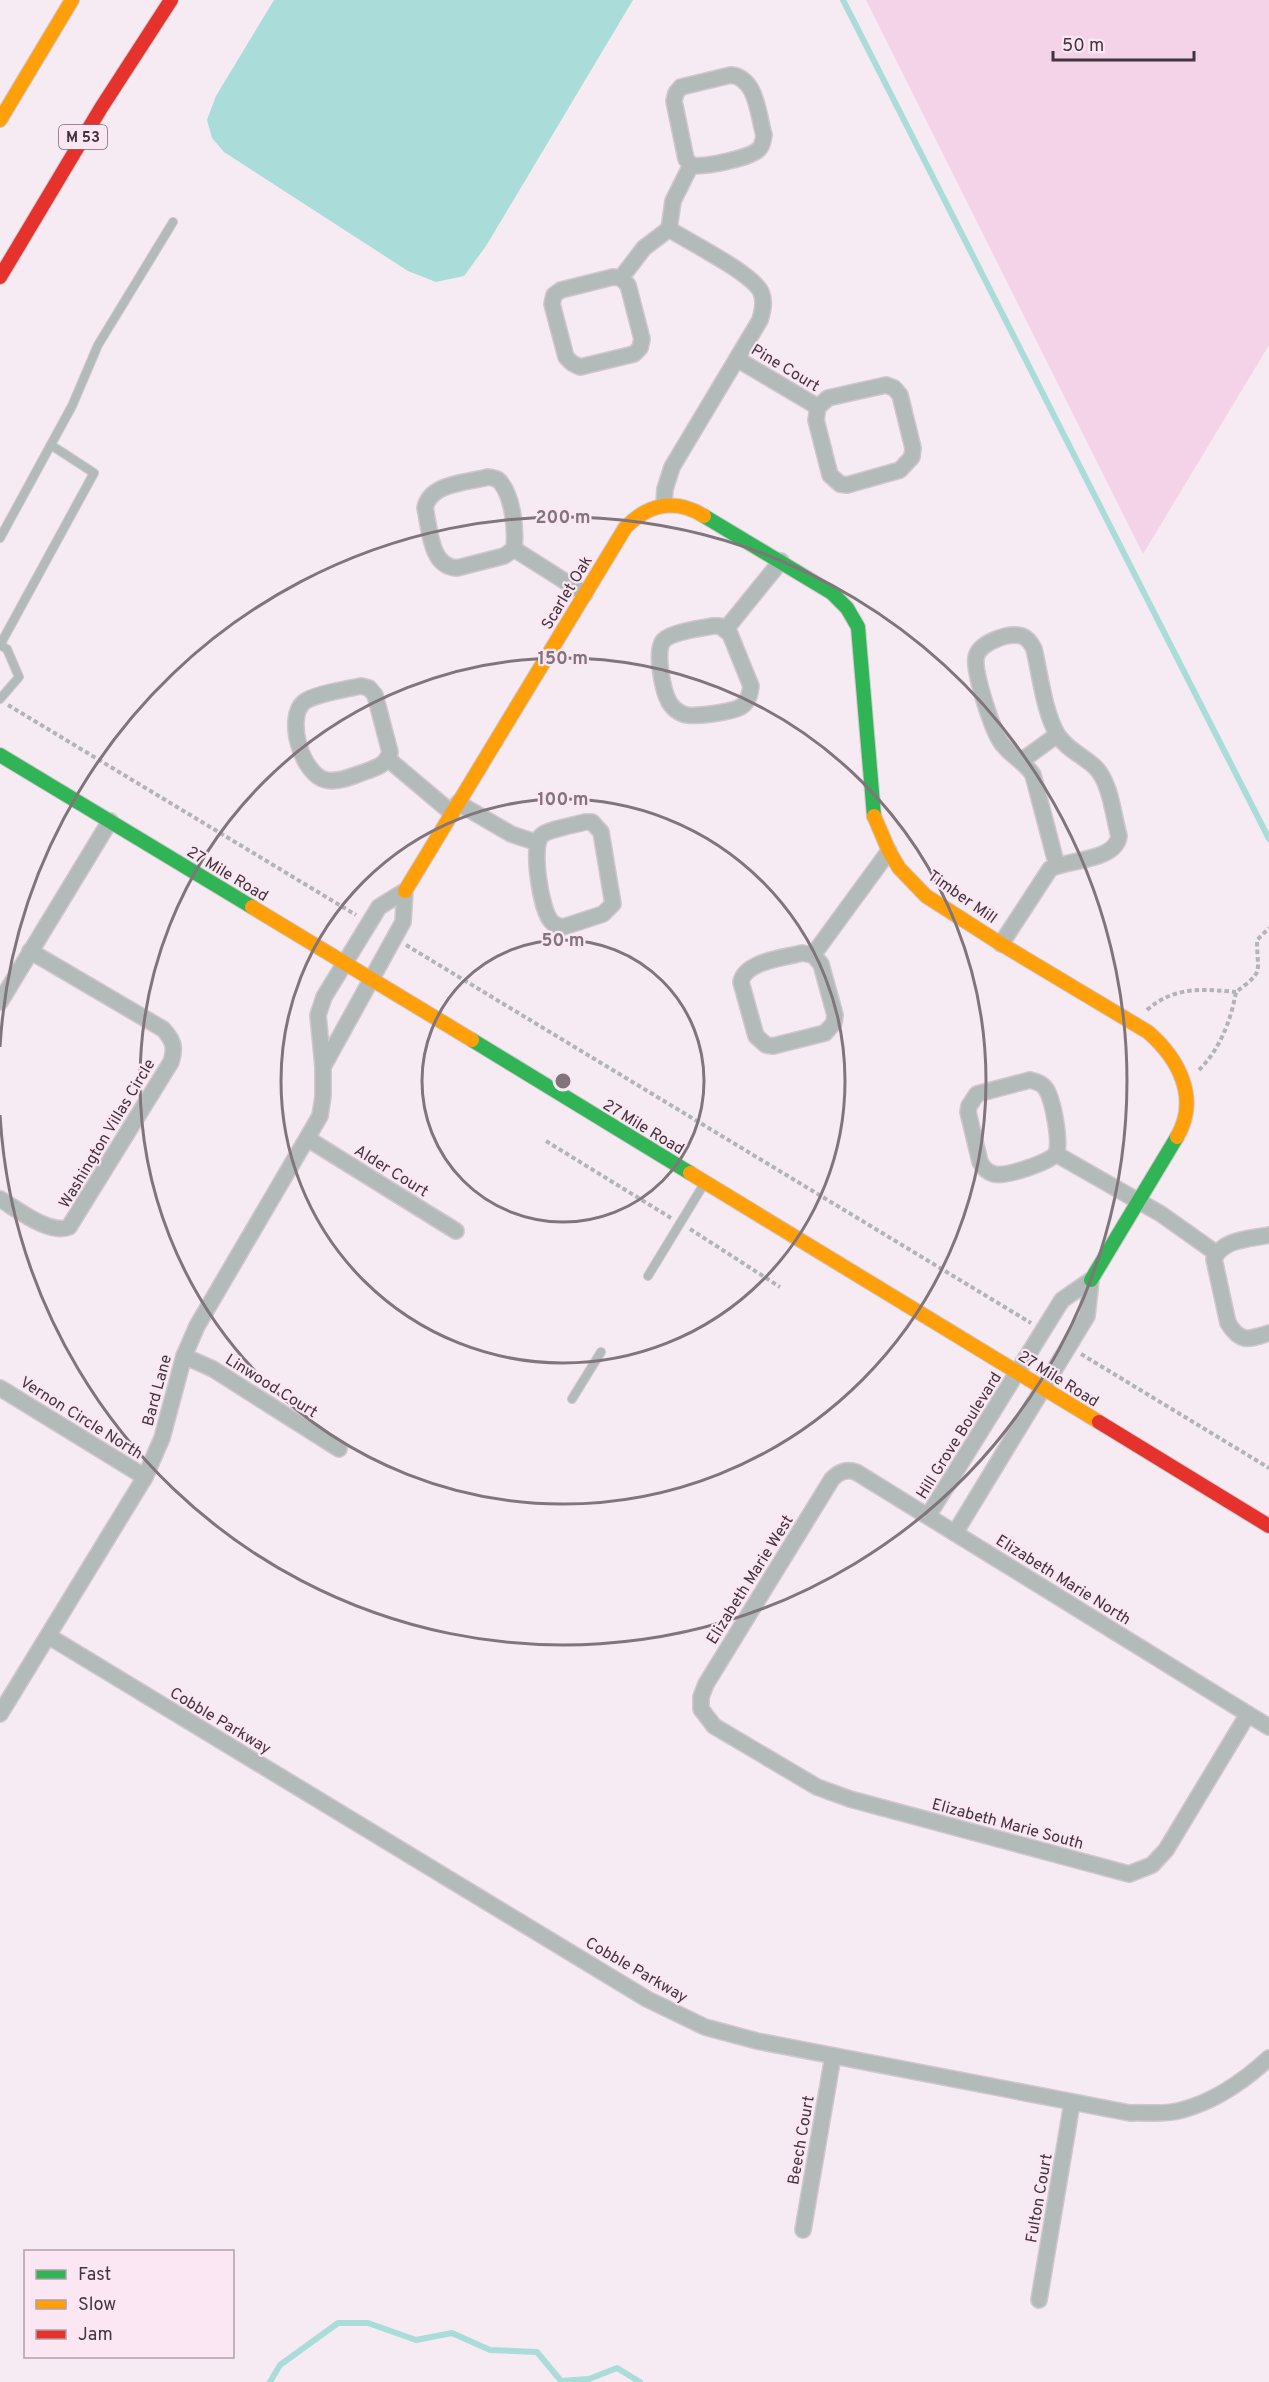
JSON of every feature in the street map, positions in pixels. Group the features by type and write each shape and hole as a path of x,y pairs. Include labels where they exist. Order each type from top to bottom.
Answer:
{"main road":[{"path":"0,120 72,0"},
{"name":"M 53","path":"0,277 101,108 171,0"},
{"name":"Timber Mill","path":"664,504 684,505 695,510 781,561 844,603 858,627 875,819 899,868 926,896 1133,1023 1162,1043 1173,1055 1185,1083 1186,1115 1181,1130 1091,1280"},
{"name":"Scarlet Oak","path":"405,891 633,518 652,506 664,504"},
{"name":"27 Mile Road","path":"0,756 344,962 1269,1526"}],"street":[{"path":"731,75 746,80 751,88 764,135 759,149 754,153 704,166 691,165 686,159 683,148 674,101 676,93 681,87 731,75"},
{"path":"621,278 644,248 669,229 673,201 691,165"},
{"path":"664,504 665,489 672,467 760,320 764,299 760,290 746,276 669,229"},
{"path":"613,277 621,278 628,285 642,339 640,348 634,354 580,367 572,363 566,357 560,336 552,304 554,295 561,290 613,277"},
{"name":"Pine Court","path":"736,359 818,407"},
{"name":"Pine Court","path":"886,385 894,388 900,395 913,448 912,457 900,470 847,485 840,484 830,475 816,420 818,407 828,398 886,385"},
{"path":"488,477 496,478 508,498 513,519 514,549 504,556 457,568 448,568 436,556 425,508 427,501 438,489 488,477"},
{"path":"514,549 585,594"},
{"path":"726,629 781,561"},
{"path":"713,626 726,629 751,686 748,700 736,709 692,717 683,714 669,702 659,662 660,644 670,636 713,626"},
{"path":"1001,944 1043,876 1057,866 1108,853 1118,843 1119,836 1105,782 1095,767 1069,748 1057,735 1051,720 1034,649 1030,641 1023,636 1015,635 981,646 975,660 990,723 996,736 1004,747 1028,768 1037,786 1057,866"},
{"path":"362,686 369,688 375,695 390,752 388,759 378,767 336,781 317,776 303,759 297,738 298,710 308,699 362,686"},
{"path":"1020,760 1057,735"},
{"path":"388,759 455,808 512,834 538,843"},
{"path":"0,1002 110,821"},
{"path":"585,822 592,822 597,826 601,832 613,896 613,904 609,910 563,927 556,926 550,921 545,911 541,892 536,851 538,843 546,832 585,822"},
{"path":"813,955 889,851"},
{"name":"Scarlet Oak","path":"344,962 379,907 405,891"},
{"name":"Scarlet Oak","path":"372,979 403,922 405,891"},
{"name":"Washington Villas Circle","path":"0,1199 46,1226 62,1230 69,1227 171,1062 174,1051 172,1039 164,1029 30,951"},
{"path":"802,953 813,955 820,964 835,1015 834,1023 825,1033 773,1046 766,1045 756,1036 741,982 742,976 751,966 802,953"},
{"name":"Bard Lane","path":"0,1714 50,1637 145,1478 162,1438 184,1356 197,1326 320,1116 323,1066 318,1015 324,997 344,962"},
{"name":"Bard Lane","path":"323,1066 349,1016 372,979"},
{"path":"1030,1080 1040,1082 1047,1090 1059,1138 1056,1154 1042,1163 999,1175 984,1169 980,1162 968,1112 972,1099 977,1094 1030,1080"},
{"name":"Alder Court","path":"308,1139 456,1231"},
{"path":"1056,1154 1161,1214 1216,1253"},
{"path":"1269,1235 1221,1247 1216,1253 1214,1266 1228,1323 1234,1332 1241,1338 1250,1339 1269,1333"},
{"name":"Timber Mill","path":"1018,1372 1062,1300 1091,1280"},
{"name":"Timber Mill","path":"1044,1389 1087,1316 1091,1280"},
{"name":"Linwood Court","path":"184,1356 213,1369 339,1449"},
{"name":"Hill Grove Boulevard","path":"928,1516 1018,1372"},
{"name":"Vernon Circle North","path":"0,1388 145,1478"},
{"path":"955,1533 1044,1389"},
{"name":"Elizabeth Marie North","path":"839,1473 849,1470 856,1472 1269,1727"},
{"name":"Elizabeth Marie West","path":"701,1709 701,1697 706,1684 832,1479 839,1473"},
{"name":"Cobble Parkway","path":"50,1637 647,1999 705,2027 757,2041 1131,2113 1180,2111 1217,2097 1266,2066"},
{"name":"Elizabeth Marie South","path":"701,1709 714,1726 828,1791 850,1799 1129,1874 1152,1865 1166,1850 1248,1714"},
{"name":"Beech Court","path":"803,2230 833,2056"},
{"name":"Fulton Court","path":"1038,2300 1072,2103"}],"lane":[{"path":"0,538 72,406 98,345 172,222"},
{"path":"0,699 19,677 7,649 0,645 94,473 51,445"},
{"path":"648,1276 705,1182"},
{"path":"572,1399 601,1352"}],"path":[{"path":"0,699 359,916"},
{"path":"1133,1023 1168,995 1198,989 1236,992 1256,977 1259,970 1257,940 1269,928"},
{"path":"402,943 1034,1325"},
{"path":"1185,1083 1202,1067 1218,1045 1233,1011 1236,992"},
{"path":"546,1141 654,1207"},
{"path":"705,1238 780,1287"},
{"path":"1077,1352 1269,1468"}],"shaded area":[{"path":"274,0 633,0 486,246 464,276 436,282 408,271 224,152 212,138 207,120 216,96"},
{"path":"866,0 1269,0 1269,345 1143,554"}],"waterway":[{"path":"843,0 1269,839"},
{"path":"270,2382 280,2365 338,2323 368,2323 416,2340 452,2333 490,2350 537,2352 561,2381 589,2379 617,2368 640,2382"}],"traffic: fast":[{"path":"704,516 832,593 847,608 858,627 874,816"},
{"path":"0,755 252,907"},
{"path":"472,1040 690,1173"},
{"path":"1091,1280 1177,1137"}],"traffic: slow":[{"path":"0,120 72,0"},
{"path":"405,891 625,528 643,513 662,506 683,507 704,516"},
{"path":"874,816 899,868 926,896 1148,1032 1159,1042 1176,1066 1186,1093 1184,1122 1177,1137"},
{"path":"252,907 472,1040"},
{"path":"690,1173 1099,1422"}],"traffic: jam":[{"path":"0,277 101,108 171,0"},
{"path":"1099,1422 1269,1526"}]}
